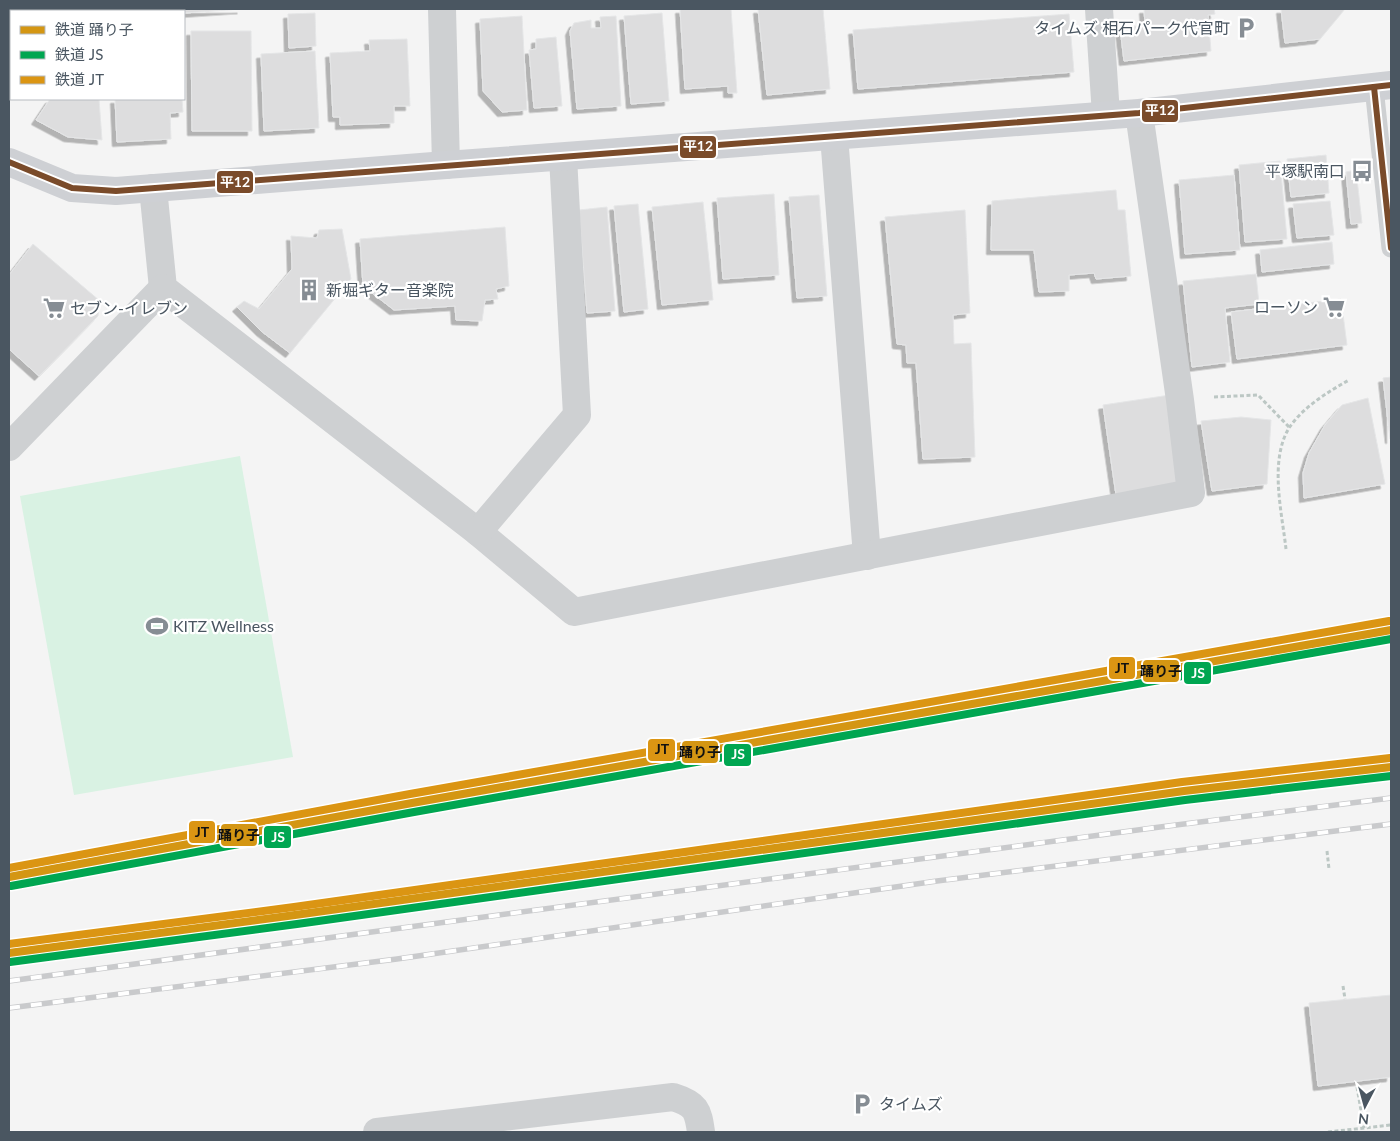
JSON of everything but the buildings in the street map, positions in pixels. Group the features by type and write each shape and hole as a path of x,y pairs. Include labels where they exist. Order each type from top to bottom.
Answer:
{"main road":[{"path":"9,162 72,188 116,191 1139,113 1385,91"}],"street":[{"path":"442,9 446,165"},
{"path":"1099,9 1106,115"},
{"path":"153,188 163,288 478,532 574,612 1191,492 1180,400 1139,113"},
{"path":"834,136 867,556"},
{"path":"478,532 577,415 563,157"},
{"path":"9,447 163,288"},
{"path":"377,1132 673,1098 689,1103 696,1109 701,1132"}],"lane":[{"path":"1385,91 1391,248"}],"path":[{"path":"1286,549 1278,472 1284,438 1299,416 1349,380"},
{"path":"1180,400 1258,395 1290,428"},
{"path":"1326,851 1328,869"},
{"path":"1343,986 1345,1000"},
{"path":"1357,1087 1364,1128"},
{"path":"1328,1132 1391,1125"}],"green space":[{"name":"KITZ Wellness","path":"240,456 293,757 74,795 20,496"}],"railway":[{"path":"9,981 1160,827 1391,798"},
{"path":"9,1008 397,959 937,881 1391,824"}],"rail line":[{"name":"JT","path":"9,868 410,794 1389,621"},
{"name":"踊り子","path":"9,877 412,803 1391,630"},
{"name":"JS","path":"11,886 414,812 1391,639"},
{"name":"JT","path":"9,944 294,907 1182,782 1390,758"},
{"name":"踊り子","path":"9,953 1184,791 1391,767"},
{"name":"JS","path":"10,962 297,924 1185,800 1391,776"}],"transit line":[{"name":"平12","path":"9,162 72,188 116,191 1139,113 1391,85"},
{"name":"平12","path":"1374,87 1391,248"}],"place":[{"name":"タイムズ 相石パーク代官町","path":"1246,28"},
{"name":"平塚駅南口","path":"1362,171"},
{"name":"新堀ギター音楽院","path":"309,290"},
{"name":"ローソン","path":"1334,307"},
{"name":"セブン-イレブン","path":"54,308"},
{"name":"KITZ Wellness","path":"157,626"},
{"name":"タイムズ","path":"862,1104"}]}
